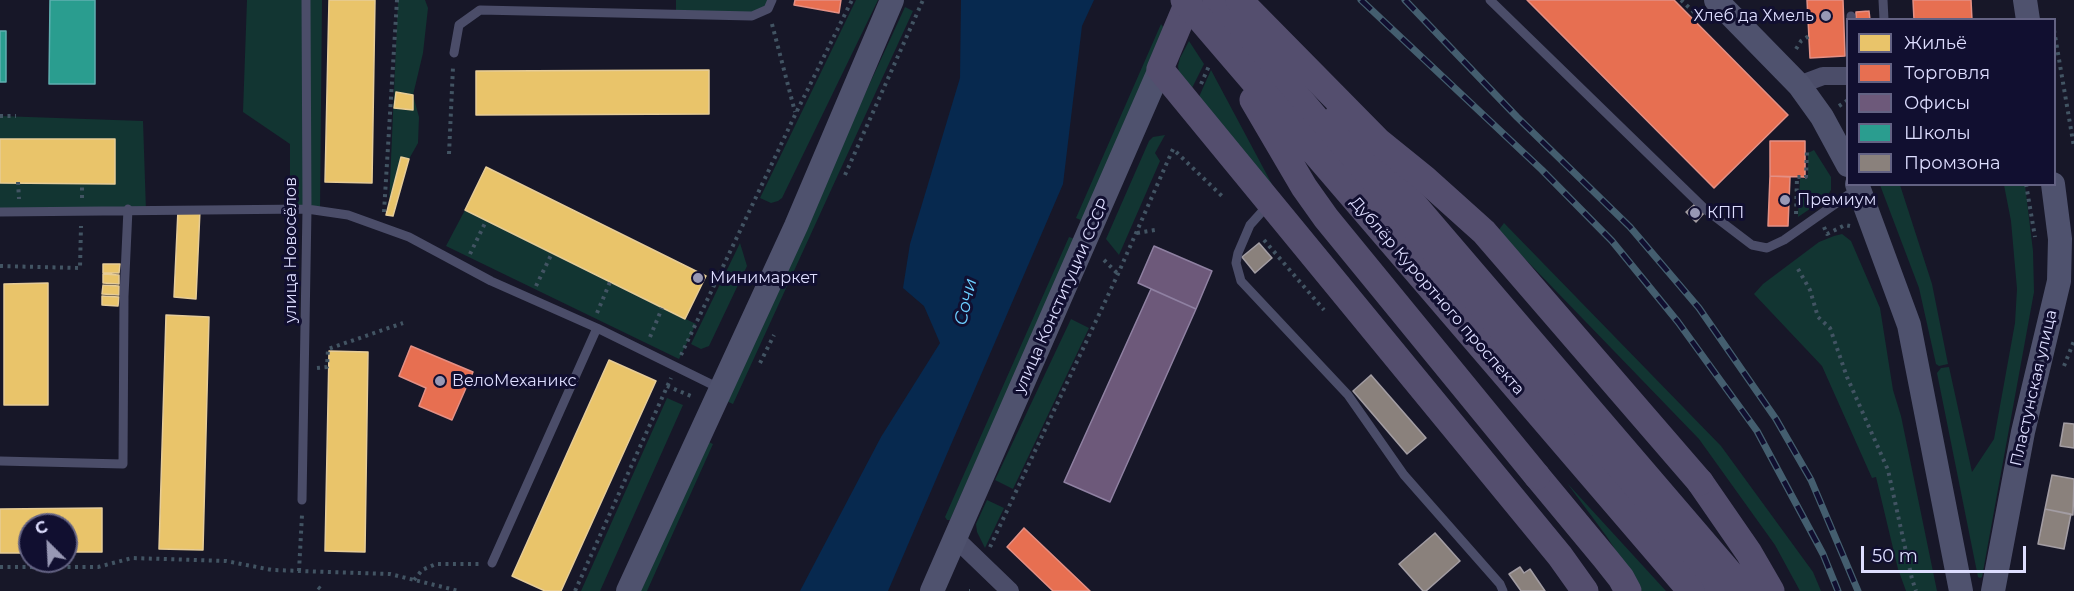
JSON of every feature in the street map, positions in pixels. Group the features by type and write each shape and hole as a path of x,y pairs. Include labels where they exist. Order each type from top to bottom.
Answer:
{"main road":[{"path":"628,591 796,226 892,0"},
{"name":"Дублёр Курортного проспекта","path":"1184,0 1690,591"},
{"name":"улица Конституции СССР","path":"932,591 1189,0"},
{"path":"1216,0 1714,591"},
{"path":"1239,0 1378,141 1484,232 1700,482 1749,553 1771,591"},
{"path":"1239,0 1745,591"},
{"path":"1716,0 1799,85 1822,117 1846,161"},
{"path":"2025,0 2028,18"},
{"path":"1217,39 1304,187 1326,218 1605,558 1628,591"},
{"path":"1160,69 1560,556 1585,591"},
{"path":"1858,186 1909,325 1961,591"},
{"name":"Пластунская улица","path":"1993,591 2023,432 2067,239 2054,186"}],"street":[{"path":"1799,85 1823,76 1846,76"},
{"path":"955,538 1010,591"}],"lane":[{"name":"улица Новосёлов","path":"303,500 307,209 306,0"},
{"path":"1490,0 1706,210 1752,245 1760,248 1774,245 1817,217 1858,186"},
{"path":"1883,0 1884,18"},
{"path":"454,53 459,25 480,10 735,17 752,16 770,4"},
{"path":"1270,202 1250,225 1238,253 1236,263 1241,281 1348,395 1404,474 1503,591"},
{"path":"0,461 123,464 124,296 128,209"},
{"path":"0,212 307,209 348,215 409,237 491,281 595,323 722,389"},
{"path":"492,563 595,323"}],"path":[{"path":"383,226 397,0"},
{"path":"575,591 676,366 852,0"},
{"path":"1681,0 1699,17"},
{"path":"770,4 796,113"},
{"path":"2056,36 2074,147"},
{"path":"449,154 454,53"},
{"path":"0,116 16,116"},
{"path":"988,550 1118,274 1173,149 1223,197"},
{"path":"1796,216 1797,177 1806,177 1807,150 1805,150"},
{"path":"2026,186 2036,244"},
{"path":"0,266 80,268 81,211"},
{"path":"1817,217 1827,234 1845,225 1854,226"},
{"path":"469,258 486,221"},
{"path":"1136,233 1155,230"},
{"path":"534,290 552,253"},
{"path":"1104,260 1118,274"},
{"path":"1798,269 1810,290 1818,317 1830,328 1847,377 1888,470 1911,579 1916,591"},
{"path":"595,323 610,282"},
{"path":"647,343 663,308"},
{"path":"305,368 327,367 327,349 403,322"},
{"path":"667,386 691,396"},
{"path":"299,571 303,500"},
{"path":"0,567 98,567 132,558 226,561 272,570 390,574 459,591"},
{"path":"414,580 422,570 436,564 492,563"},
{"path":"318,587 323,591"}],"green space":[{"path":"247,0 322,0 320,211 290,209 290,144 243,112"},
{"path":"398,0 425,0 428,8 423,53 413,95 419,117 418,143 409,159 401,157 389,205"},
{"path":"676,0 772,0 752,16 676,15"},
{"path":"856,0 878,0 782,198 771,203 760,198"},
{"path":"905,7 913,11 733,404 724,400"},
{"path":"1161,24 1167,32 1083,221 1076,218"},
{"path":"1189,41 1204,64 1189,94 1178,66"},
{"path":"1211,70 1282,203 1198,99"},
{"path":"0,116 143,121 146,211 0,212"},
{"path":"1165,135 1155,153 1160,161 1119,255 1106,239 1149,141 1153,137"},
{"path":"1814,150 1831,177 1831,190 1826,198 1798,217 1800,178 1808,179 1808,153"},
{"path":"1880,186 1900,186 1932,284 1948,364 1939,366 1936,364 1919,288"},
{"path":"2004,186 2025,186 2033,251 2034,292 1980,578 1937,373 1941,368 1949,367 1972,472 1994,439 2015,323 2017,289 2011,221"},
{"path":"465,210 696,324 679,359 446,246"},
{"path":"1504,223 1721,446 1813,572 1821,591 1800,591 1775,545 1699,439 1498,231"},
{"path":"1842,234 1851,241 1880,308 1893,390 1901,416 1937,591 1906,591 1898,569 1876,477 1872,478 1822,366 1754,294 1763,284 1819,242"},
{"path":"1069,237 1075,239 950,520 947,520 945,517"},
{"path":"740,243 747,266 709,346 701,349 691,344"},
{"path":"1071,319 1089,328 1013,489 995,480"},
{"path":"667,398 683,405 600,591 581,591"},
{"path":"704,440 713,444 647,591 636,591"},
{"path":"1567,483 1666,591 1642,591 1607,537"},
{"path":"987,500 1004,508 985,548 977,532 976,524"}],"water":[{"name":"Сочи","path":"961,0 1094,0 1082,26 1063,184 888,591 800,591 881,437 940,343 924,306 903,288 910,244 960,78"}],"building: Жильё":[{"path":"329,0 375,0 372,183 325,182"},
{"path":"709,70 709,114 476,115 476,71"},
{"path":"396,92 413,95 413,110 394,108"},
{"path":"0,139 115,139 115,184 0,183"},
{"path":"401,157 409,159 393,216 386,215"},
{"path":"486,167 706,276 685,319 465,210"},
{"path":"178,210 200,210 196,299 174,297"},
{"path":"103,264 120,264 119,273 103,273"},
{"path":"103,274 119,275 119,284 103,283"},
{"path":"48,283 48,405 4,405 4,284"},
{"path":"103,285 119,286 119,295 102,294"},
{"path":"102,296 119,297 118,306 102,305"},
{"path":"166,315 209,317 203,550 159,549"},
{"path":"329,351 368,352 365,552 325,551"},
{"path":"609,360 656,381 561,591 545,591 512,576"},
{"path":"102,508 102,552 78,552 78,513 18,513 18,553 0,553 0,509"}],"building: Торговля":[{"path":"795,0 841,0 839,13 794,5"},
{"path":"1527,0 1674,0 1788,115 1714,188"},
{"name":"Хлеб да Хмель","path":"1807,0 1843,0 1845,56 1810,58"},
{"path":"1913,0 1971,0 1972,18 1914,18"},
{"path":"1869,11 1870,18 1856,18 1856,12"},
{"path":"1770,141 1805,141 1805,177 1770,176"},
{"path":"1770,176 1790,177 1788,226 1768,226"},
{"path":"411,346 473,372 452,420 419,406 426,388 399,376"},
{"path":"1024,528 1090,591 1053,591 1007,547"}],"building: Офисы":[{"path":"1154,246 1212,271 1196,309 1138,283"},
{"path":"1151,289 1196,309 1110,502 1064,482"}],"building: Школы":[{"path":"50,0 95,0 95,84 49,84"},
{"path":"0,31 6,31 6,82 0,82"}],"building: Промзона":[{"name":"КПП","path":"1694,205 1704,213 1696,222 1686,212"},
{"path":"1259,243 1272,258 1255,273 1242,257"},
{"path":"1371,375 1426,438 1407,454 1353,391"},
{"path":"2064,423 2074,424 2074,448 2060,446"},
{"path":"2052,475 2074,479 2073,515 2045,509"},
{"path":"2045,509 2071,514 2064,549 2038,544"},
{"path":"1435,533 1460,561 1426,591 1423,591 1399,564"},
{"path":"1520,567 1524,573 1530,569 1545,591 1521,591 1509,574"}],"railway":[{"path":"1361,0 1542,170 1612,241 1678,322 1757,431 1823,554 1838,591"},
{"path":"1405,0 1517,117 1630,227 1699,308 1776,419 1811,480 1858,591"}],"place":[{"name":"Хлеб да Хмель","path":"1826,16"},
{"name":"Премиум","path":"1785,200"},
{"name":"КПП","path":"1695,213"},
{"name":"Минимаркет","path":"698,278"},
{"name":"ВелоМеханикс","path":"440,381"}]}
